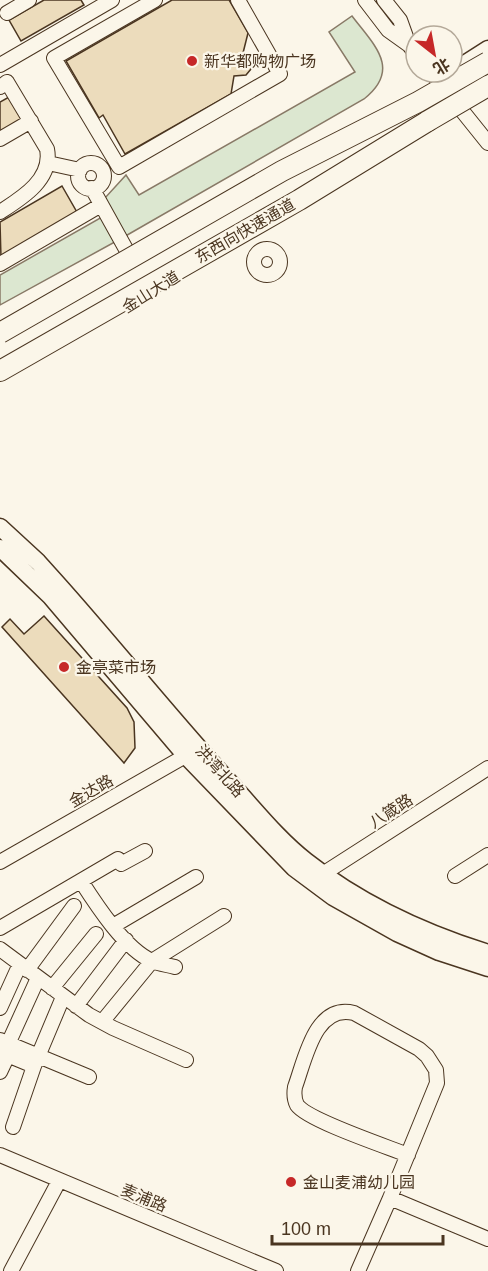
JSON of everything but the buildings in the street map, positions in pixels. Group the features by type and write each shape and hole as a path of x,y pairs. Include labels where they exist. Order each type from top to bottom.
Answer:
{"highway":[{"name":"东西向快速通道","path":"0,333 282,171 418,102 488,62"},
{"name":"东西向快速通道","path":"0,371 299,200 488,86"}],"main road":[{"path":"464,62 488,49"},
{"path":"0,326 93,282 412,98 430,84"},
{"name":"金山大道","path":"0,381 99,324 247,233 488,94"},
{"name":"洪湾北路","path":"0,527 5,549 38,562 75,603 192,752 289,847 333,897 416,942 488,968"},
{"name":"洪湾北路","path":"317,878 423,929 488,953"}],"street":[{"path":"7,13 29,0"},
{"path":"0,65 112,0"},
{"path":"118,167 54,58 155,0"},
{"path":"365,0 388,30 404,43"},
{"path":"384,0 400,20 404,30"},
{"path":"104,174 280,74 239,1"},
{"path":"0,87 7,82 47,149 48,163 42,176 28,193 0,212"},
{"path":"448,84 461,109 488,143"},
{"path":"0,139 31,121"},
{"path":"48,163 80,170"},
{"path":"86,164 95,164 102,169 104,174 101,184 92,188 80,182 80,170 86,164"},
{"path":"92,188 132,260"},
{"path":"0,264 101,205"},
{"path":"247,233 259,252"},
{"name":"金达路","path":"0,862 192,752"},
{"name":"八箴路","path":"317,878 488,768"},
{"path":"0,928 118,859 121,864 145,851"},
{"path":"455,876 488,855"},
{"path":"113,926 196,877"},
{"path":"81,881 113,926 126,940 152,961 175,967"},
{"path":"0,1008 74,906"},
{"path":"102,1022 152,961 224,916"},
{"path":"52,988 96,934"},
{"path":"76,1006 126,940"},
{"path":"0,949 63,997 102,1022 186,1060"},
{"path":"0,1072 4,1048 28,970"},
{"path":"13,1127 63,997"},
{"path":"358,1271 390,1198 408,1155 437,1083 436,1070 427,1056 410,1044 354,1013 347,1011 334,1013 321,1023 315,1032 295,1087 294,1095 297,1104 312,1116 408,1155"},
{"path":"4,1048 89,1077"},
{"name":"麦浦路","path":"0,1155 276,1271"},
{"path":"10,1271 59,1181"},
{"path":"390,1198 488,1239"}],"green space":[{"path":"352,16 375,47 383,67 375,88 364,99 0,305 0,275 111,212 104,199 126,175 139,195 355,72 329,32"}],"place":[{"name":"新华都购物广场","path":"192,61"},
{"name":"金亭菜市场","path":"64,667"},
{"name":"金山麦浦幼儿园","path":"291,1182"}]}
